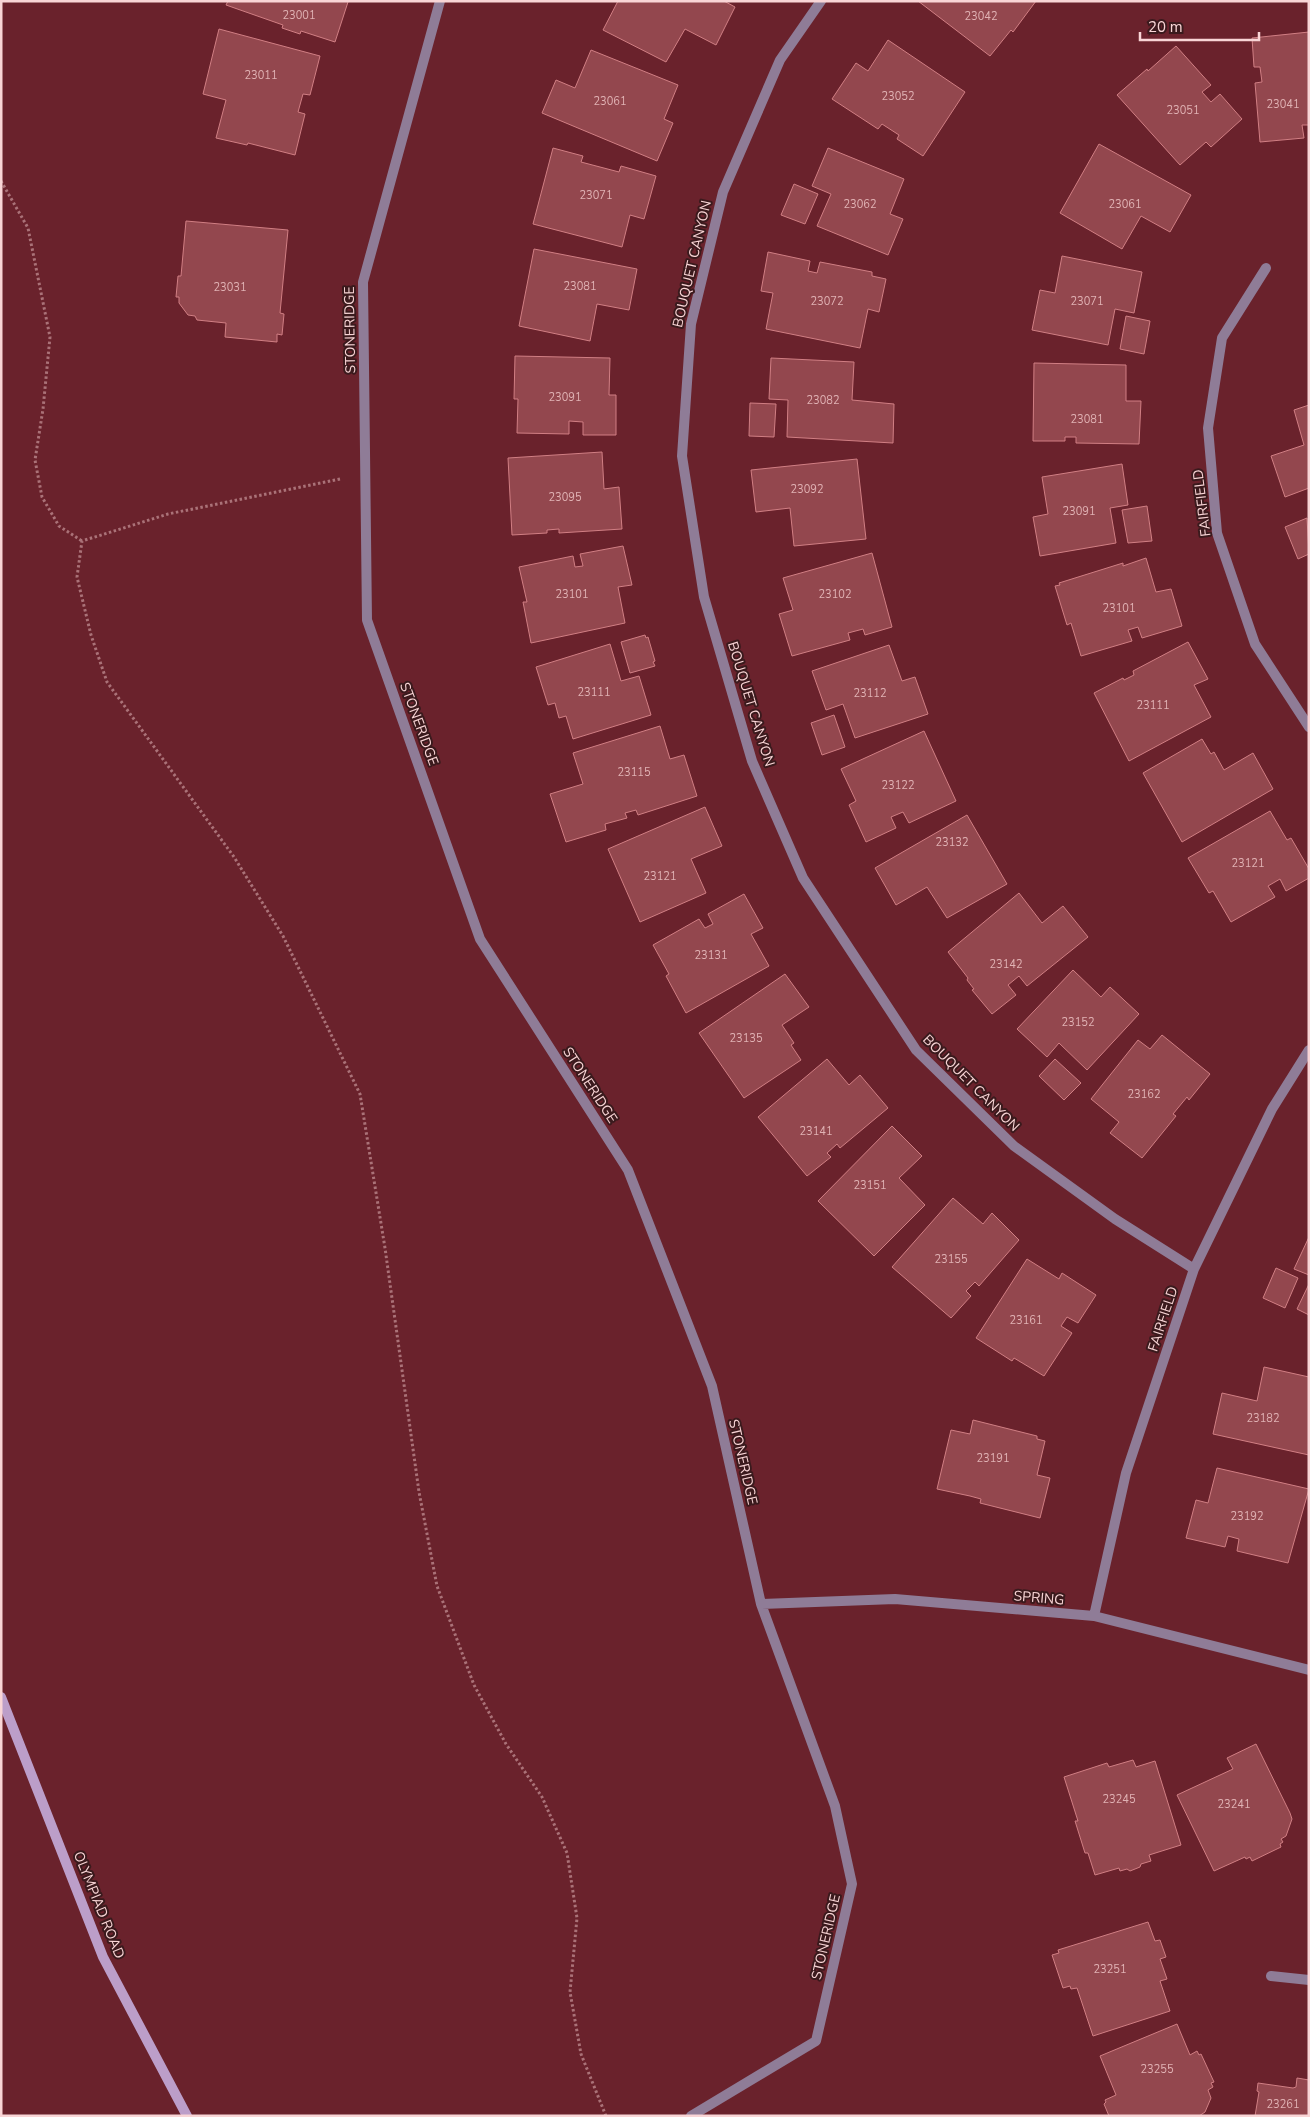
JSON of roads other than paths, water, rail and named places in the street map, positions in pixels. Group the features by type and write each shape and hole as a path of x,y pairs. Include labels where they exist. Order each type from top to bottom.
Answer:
{"main road":[{"name":"OLYMPIAD ROAD","path":"1,1697 103,1957 187,2116"}],"street":[{"name":"STONERIDGE","path":"440,1 363,282 367,620 480,939 628,1170 712,1386 761,1604 835,1806 852,1884 816,2041 691,2116"},
{"name":"BOUQUET CANYON","path":"821,1 780,60 723,192 691,324 682,456 704,597 752,761 803,878 916,1050 1014,1146 1115,1219 1194,1269"},
{"name":"FAIRFIELD","path":"1266,268 1222,338 1208,428 1210,456 1218,533 1255,644 1309,728"},
{"name":"FAIRFIELD","path":"1094,1616 1126,1473 1194,1269 1272,1109 1309,1050"},
{"name":"SPRING","path":"761,1604 895,1599 1094,1616 1309,1670"},
{"path":"1271,1976 1309,1980"}]}
